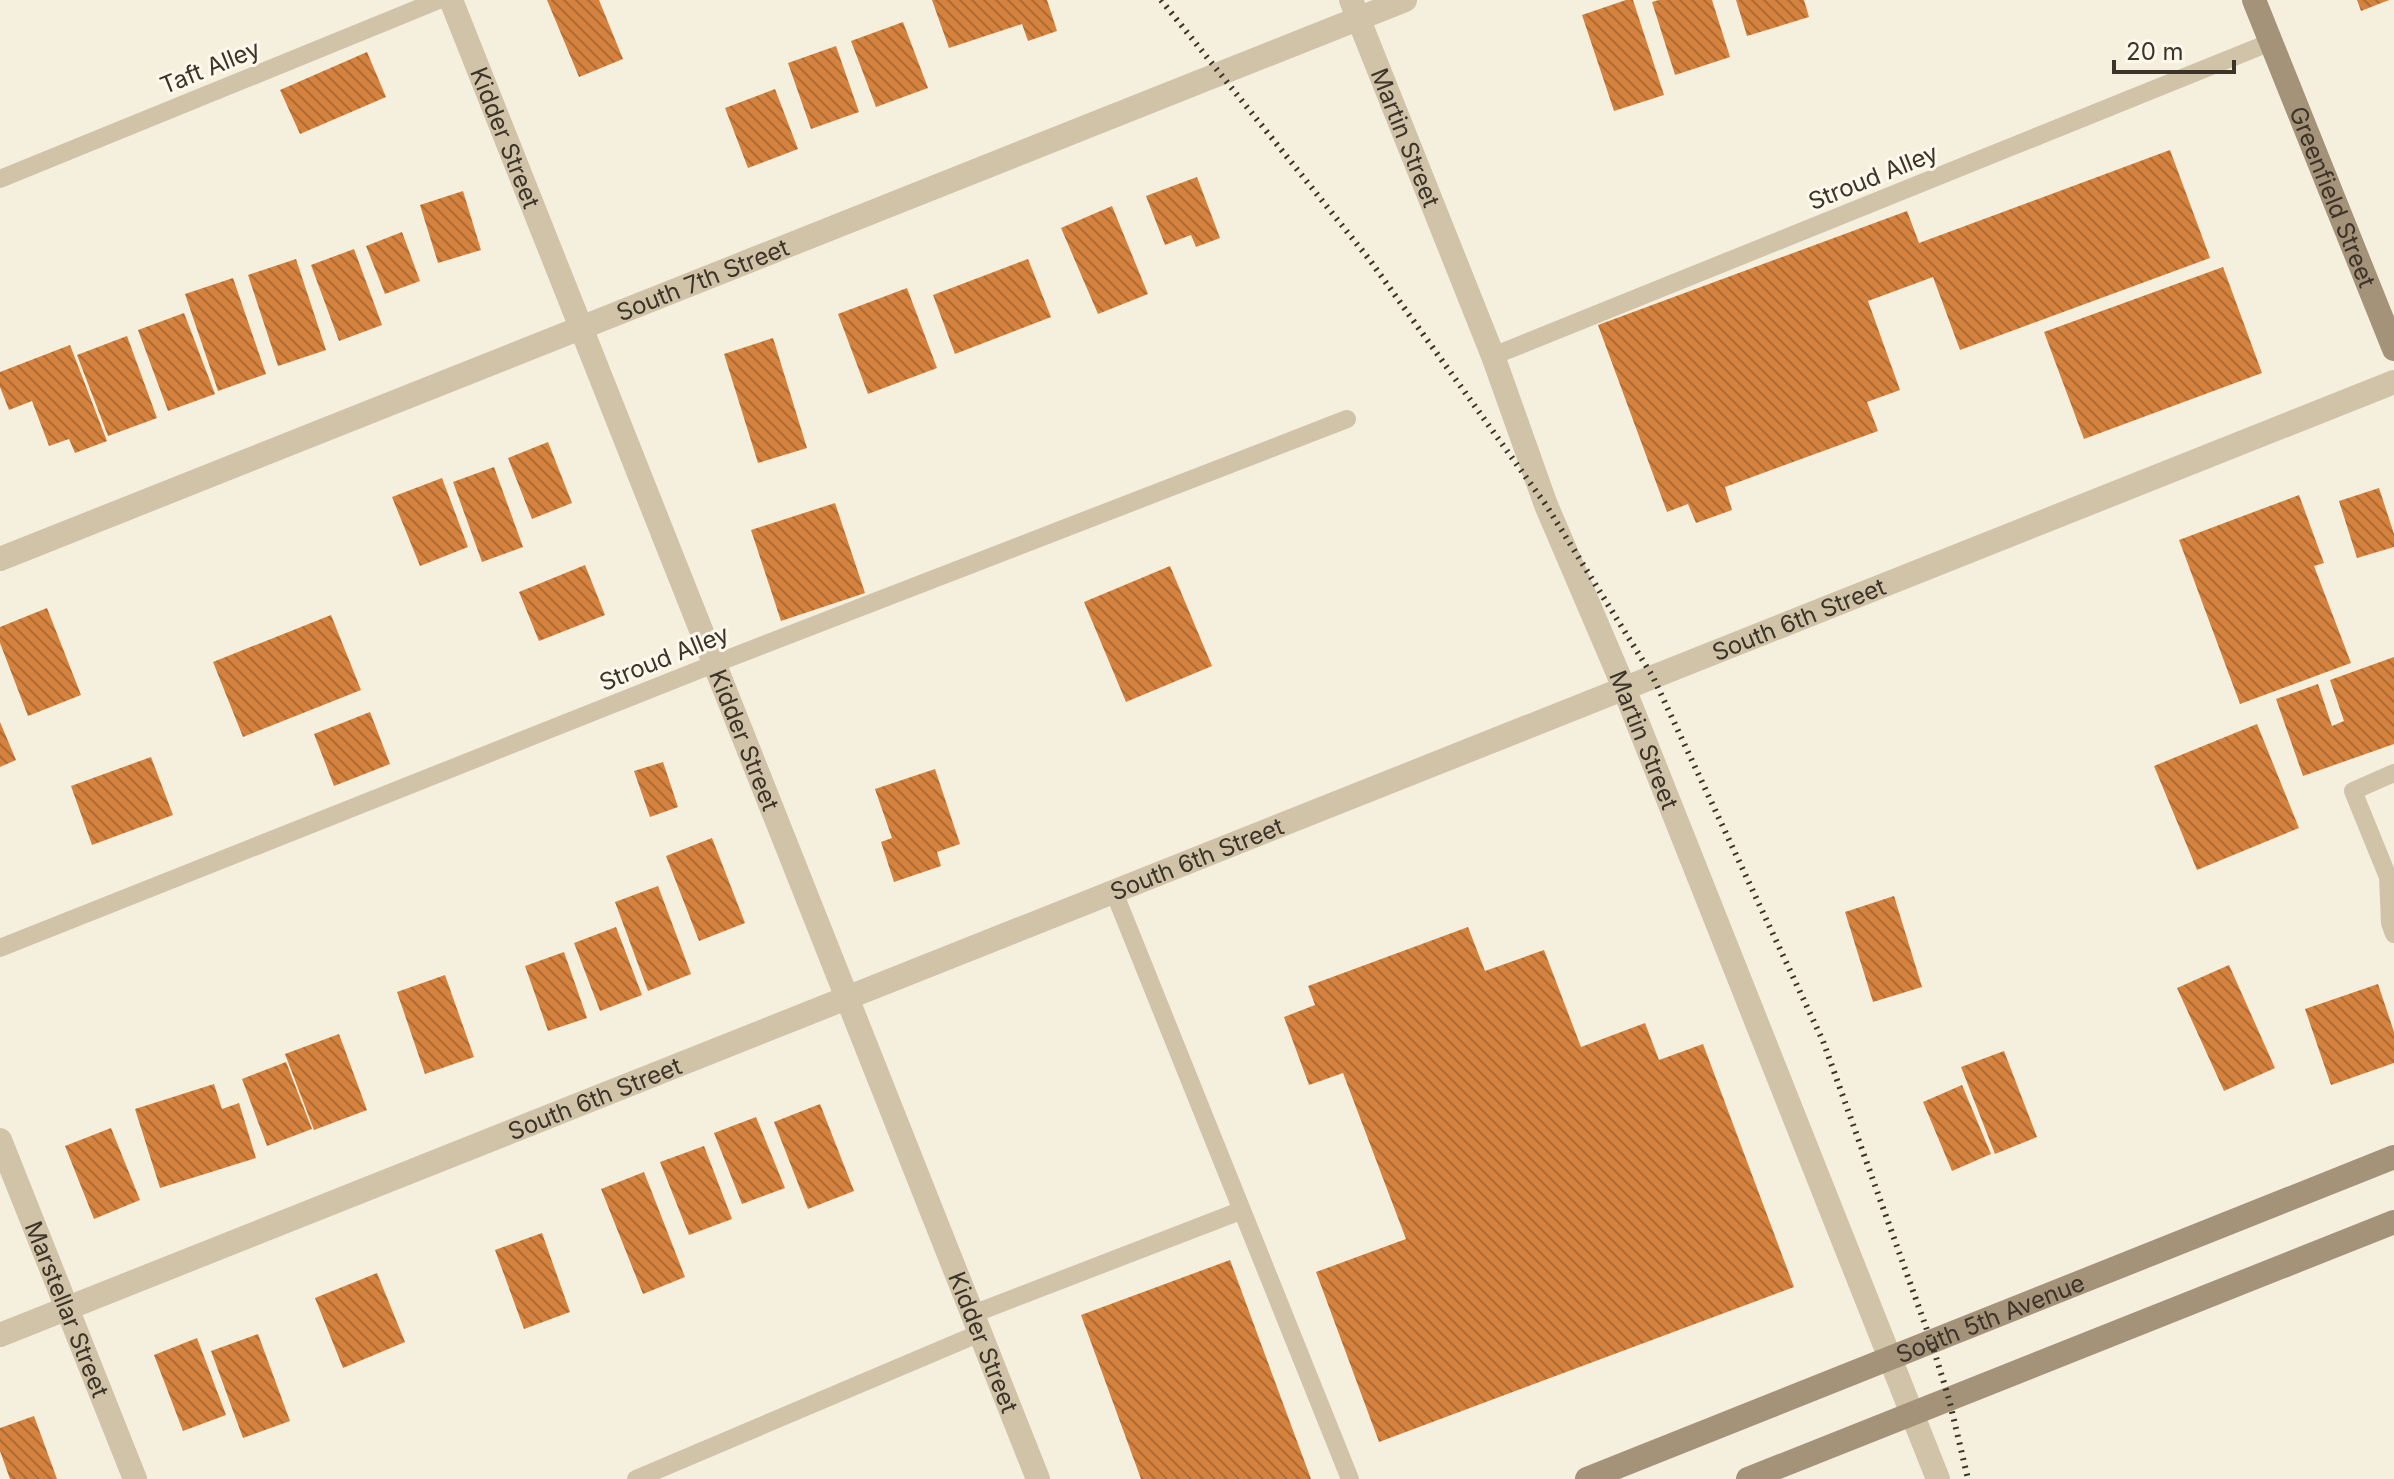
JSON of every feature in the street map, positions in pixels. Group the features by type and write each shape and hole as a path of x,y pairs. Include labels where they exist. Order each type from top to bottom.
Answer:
{"street":[{"name":"Kidder Street","path":"451,0 1038,1479"},
{"name":"South 7th Street","path":"0,559 581,328 1354,9 1405,0"},
{"name":"Greenfield Street","path":"2254,0 2394,349"},
{"name":"Martin Street","path":"1354,9 1493,356 1546,505 1624,688 1938,1479"},
{"name":"South 6th Street","path":"0,1335 2394,382"},
{"name":"Marstellar Street","path":"0,1140 135,1479"},
{"name":"South 5th Avenue","path":"1587,1479 2394,1157"},
{"path":"1748,1479 2394,1222"}],"lane":[{"name":"Taft Alley","path":"0,179 439,0"},
{"name":"Stroud Alley","path":"1493,356 2271,42"},
{"name":"Stroud Alley","path":"0,948 714,664 1347,419"},
{"path":"2394,773 2353,791 2391,876 2390,923 2394,934"},
{"path":"1114,892 1350,1479"},
{"path":"636,1479 976,1324 1240,1211"}],"building":[{"path":"547,0 599,0 623,59 579,77"},
{"path":"932,0 1047,0 1057,31 1028,41 1022,24 949,48"},
{"path":"1633,0 1664,95 1614,111 1582,15"},
{"path":"1712,0 1730,57 1675,75 1652,2"},
{"path":"1736,0 1804,0 1809,17 1747,36"},
{"path":"2357,0 2389,0 2361,11"},
{"path":"903,22 928,88 876,107 851,41"},
{"path":"836,46 859,112 811,129 788,63"},
{"path":"367,52 386,97 300,134 280,90"},
{"path":"775,89 798,149 748,168 725,108"},
{"path":"2170,150 2210,258 1960,350 1933,277 1868,301 1900,390 1867,402 1878,431 1725,487 1732,510 1696,523 1688,504 1667,512 1598,325 1907,211 1919,243"},
{"path":"1197,177 1220,238 1196,247 1191,235 1165,245 1146,196"},
{"path":"463,191 481,250 438,263 420,205"},
{"path":"1112,206 1148,294 1098,314 1061,228"},
{"path":"402,232 420,281 385,294 366,246"},
{"path":"354,249 382,325 339,341 311,265"},
{"path":"296,259 326,350 278,366 248,275"},
{"path":"1028,259 1051,317 955,354 933,295"},
{"path":"2223,267 2262,373 2084,439 2044,332"},
{"path":"233,278 266,374 218,391 185,294"},
{"path":"907,288 937,368 868,394 838,314"},
{"path":"184,313 215,394 168,411 138,330"},
{"path":"127,336 157,418 108,436 77,355"},
{"path":"773,338 807,448 758,463 724,354"},
{"path":"70,345 107,441 75,453 69,439 49,446 32,401 9,410 0,387 0,372"},
{"path":"548,442 572,503 532,519 508,458"},
{"path":"494,467 523,547 482,562 453,482"},
{"path":"442,478 468,547 420,566 392,497"},
{"path":"2379,488 2394,534 2394,547 2357,558 2339,501"},
{"path":"2299,495 2324,563 2314,566 2351,663 2240,704 2179,540"},
{"path":"835,503 865,593 781,621 751,530"},
{"path":"585,565 605,615 539,641 519,592"},
{"path":"1170,566 1212,666 1126,702 1084,602"},
{"path":"47,608 81,695 28,716 0,643 0,627"},
{"path":"331,615 361,690 243,737 213,662"},
{"path":"2394,657 2394,744 2303,776 2276,699 2318,684 2332,726 2344,721 2330,680"},
{"path":"370,712 390,764 334,786 314,734"},
{"path":"0,722 16,760 0,767"},
{"path":"2257,724 2299,828 2197,870 2154,766"},
{"path":"151,757 173,815 92,845 71,786"},
{"path":"663,762 678,807 650,817 634,771"},
{"path":"935,769 960,844 937,852 941,866 894,882 881,842 892,838 875,789"},
{"path":"712,838 745,923 699,941 666,856"},
{"path":"658,886 691,974 648,991 615,902"},
{"path":"1894,896 1922,987 1873,1002 1845,912"},
{"path":"616,927 642,995 600,1011 574,943"},
{"path":"1468,927 1485,971 1544,950 1581,1047 1645,1023 1659,1060 1703,1044 1794,1287 1379,1442 1316,1272 1406,1239 1343,1073 1309,1085 1284,1017 1315,1005 1308,986"},
{"path":"564,952 587,1018 548,1031 525,966"},
{"path":"2229,965 2275,1068 2224,1091 2177,988"},
{"path":"445,975 474,1057 425,1074 397,992"},
{"path":"2378,984 2394,1032 2394,1063 2331,1085 2305,1009"},
{"path":"339,1034 367,1110 314,1130 285,1054"},
{"path":"2004,1051 2037,1137 1995,1154 1961,1067"},
{"path":"286,1062 312,1129 267,1146 242,1079"},
{"path":"214,1084 222,1109 239,1103 256,1158 160,1188 135,1109"},
{"path":"1962,1085 1991,1154 1952,1171 1923,1102"},
{"path":"820,1104 854,1191 808,1209 774,1122"},
{"path":"756,1117 785,1188 742,1204 714,1133"},
{"path":"111,1128 140,1200 94,1219 65,1146"},
{"path":"704,1146 732,1219 689,1235 660,1162"},
{"path":"644,1172 685,1277 643,1294 601,1189"},
{"path":"542,1233 570,1312 524,1329 495,1250"},
{"path":"1230,1260 1311,1479 1141,1479 1081,1315"},
{"path":"377,1273 405,1342 343,1368 315,1298"},
{"path":"258,1334 290,1421 243,1438 211,1351"},
{"path":"197,1338 226,1415 183,1431 154,1355"},
{"path":"34,1416 57,1479 10,1479 0,1451 0,1428"}],"railway":[{"path":"1161,0 1369,259 1546,505 1653,677 1823,1041 1931,1341 1968,1479"}]}
